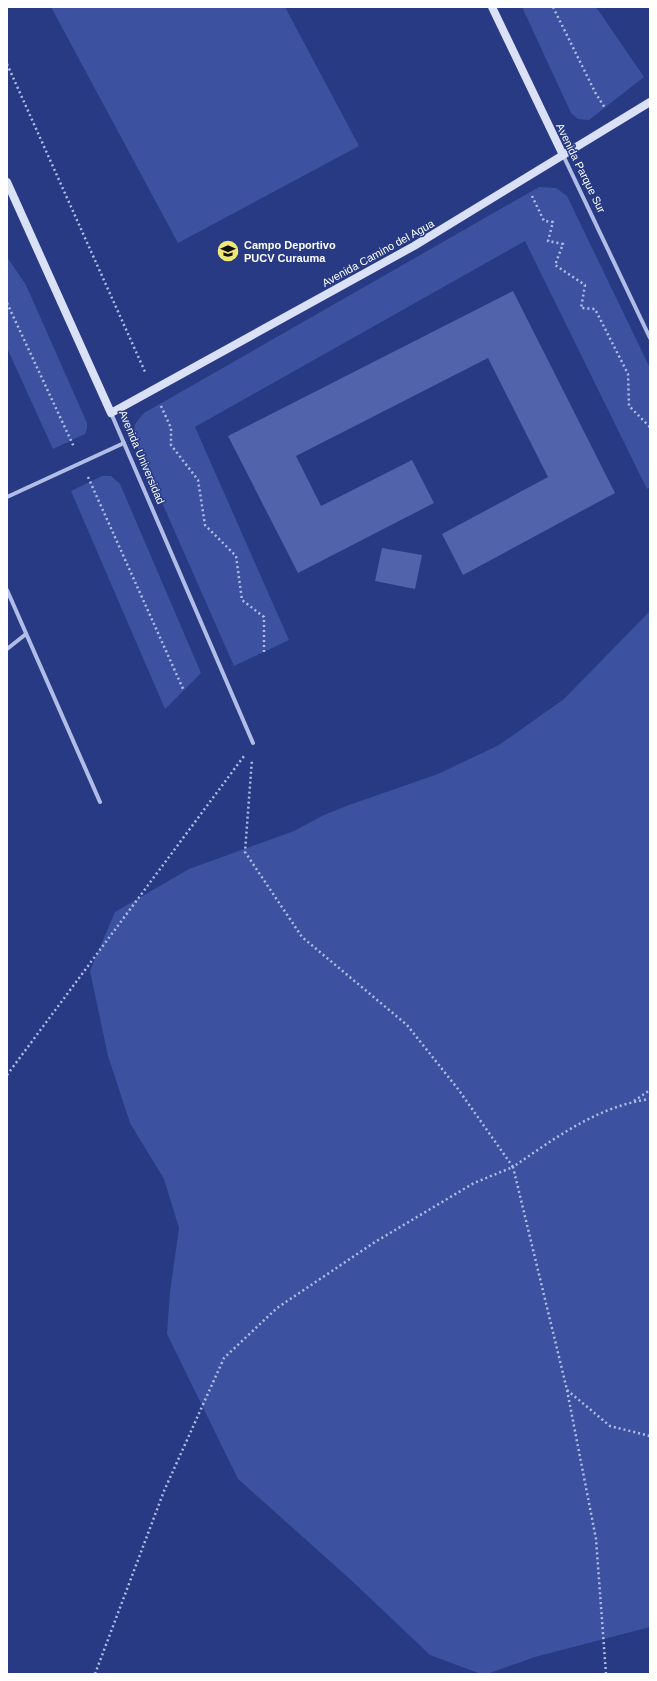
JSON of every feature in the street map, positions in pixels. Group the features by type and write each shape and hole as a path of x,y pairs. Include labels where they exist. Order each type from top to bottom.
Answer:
{"street":[{"name":"Avenida Parque Sur","path":"492,7 650,338"},
{"name":"Avenida Camino del Agua","path":"111,413 154,391 414,246 650,102"},
{"name":"Avenida Universidad","path":"7,182 111,413 253,743"},
{"path":"7,497 124,443"},
{"path":"7,590 100,802"},
{"path":"7,649 26,634"}],"path":[{"path":"553,7 596,94 616,123"},
{"path":"7,64 171,428 171,445 198,480 206,524 236,556 242,600 264,617 264,652"},
{"path":"523,180 544,220 553,222 548,241 563,244 555,265 585,285 581,308 595,309 628,374 629,406 650,428"},
{"path":"7,303 81,462 184,691"},
{"path":"253,743 245,852 302,937 407,1025 458,1089 513,1167 567,1390 596,1539 606,1674"},
{"path":"7,1075 253,743"},
{"path":"95,1674 164,1491 224,1358 277,1308 375,1242 474,1183 513,1167 577,1124 632,1101 650,1090"},
{"path":"632,1101 650,1099"},
{"path":"567,1390 610,1426 650,1436"}],"shaded area":[{"path":"51,7 285,7 359,146 178,243"},
{"path":"522,7 596,7 644,77 589,120 578,119 571,113"},
{"path":"539,187 556,188 567,196 650,368 650,487 647,489 525,241 195,427 289,640 234,666 134,439 135,424 144,413"},
{"path":"7,257 26,285 87,423 85,434 53,449 7,348"},
{"path":"102,476 111,476 120,484 201,673 165,709 71,491"},
{"path":"650,611 650,1627 535,1657 487,1674 481,1674 430,1655 351,1580 238,1479 167,1334 170,1292 179,1228 164,1179 130,1123 108,1056 90,971 115,912 189,869 294,831 324,815 349,805 438,774 499,745 564,699"}],"building":[{"path":"513,291 615,493 463,575 442,534 548,477 488,358 296,456 321,506 412,460 434,503 298,573 228,436"},
{"path":"382,548 422,555 415,589 375,581"}],"place":[{"name":"Campo Deportivo PUCV Curauma","path":"228,251"}]}
